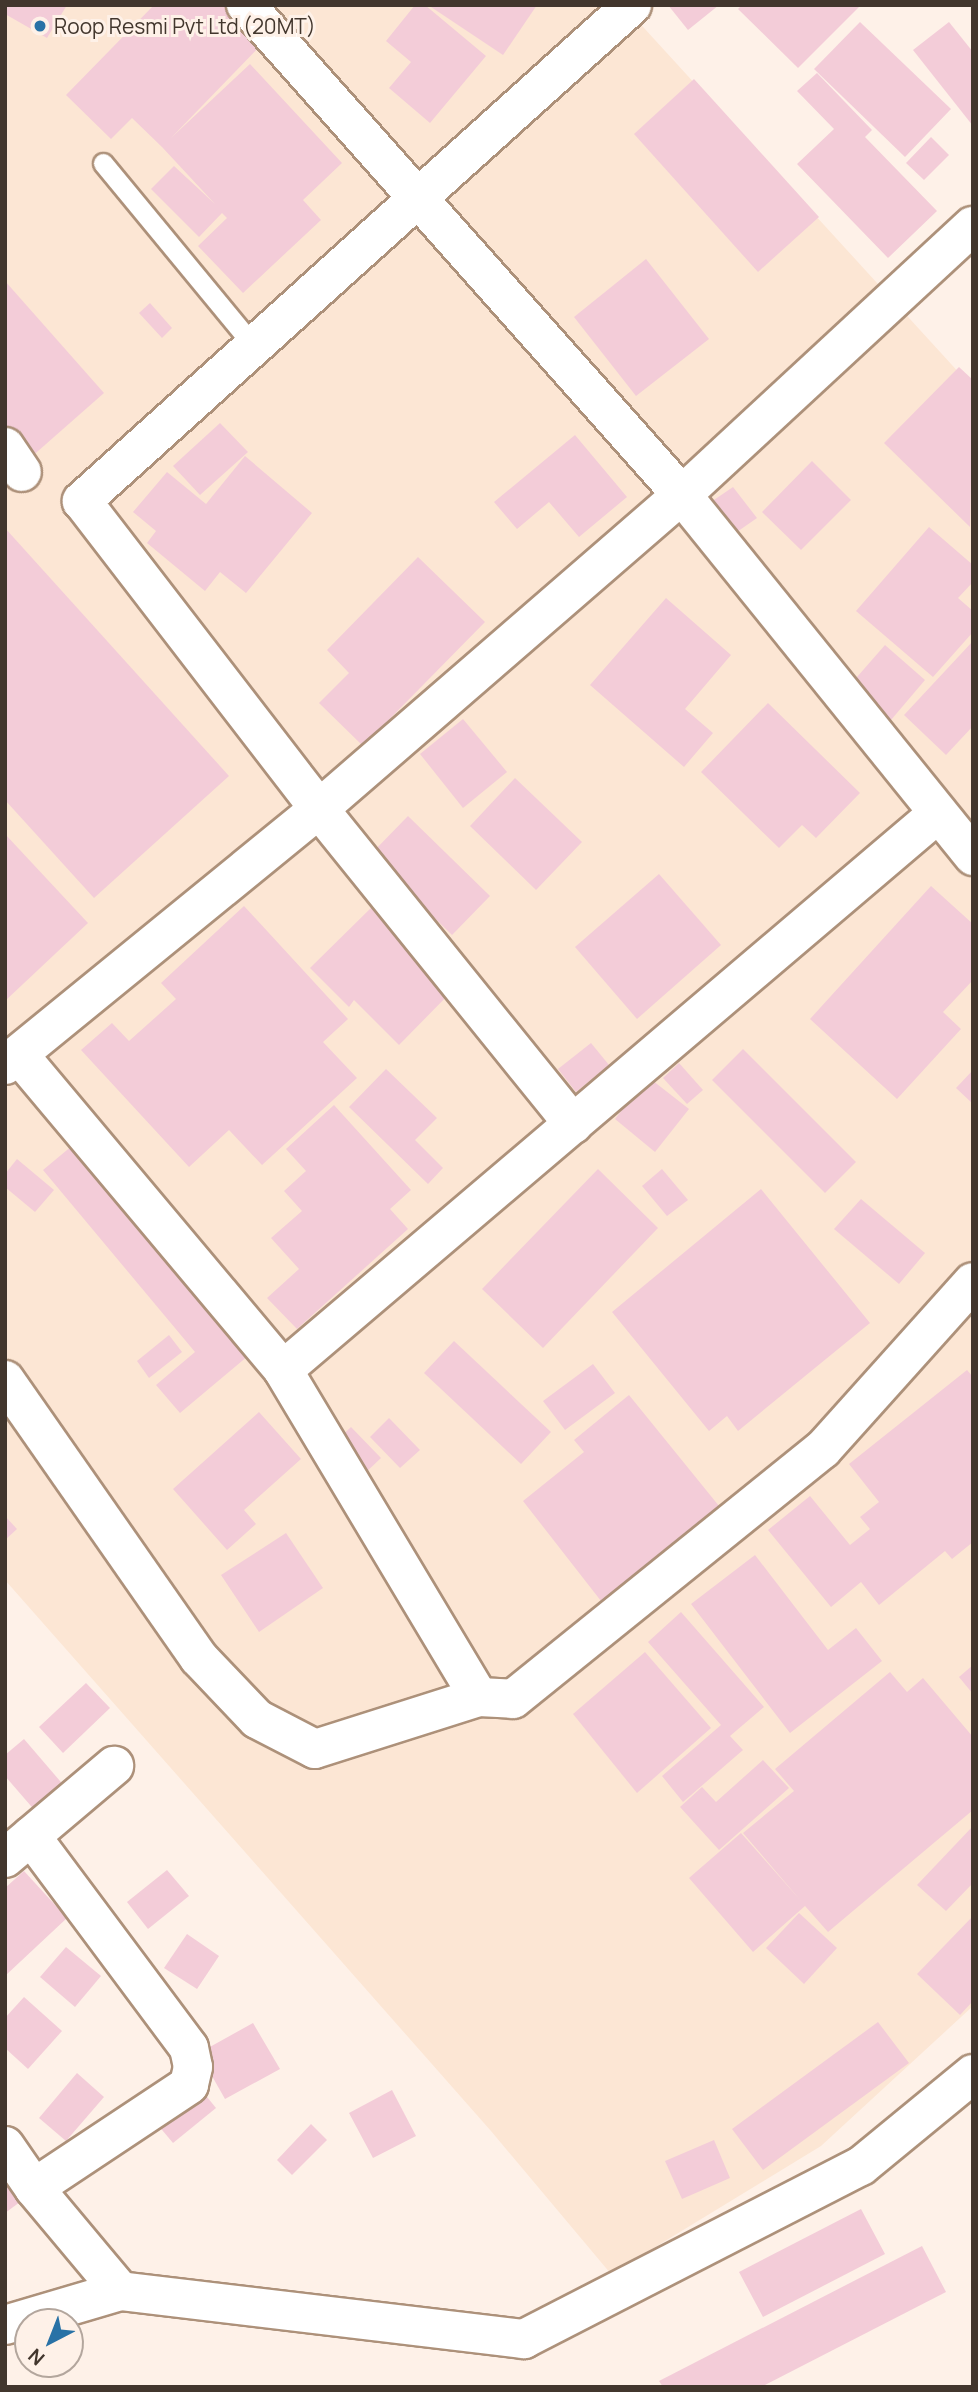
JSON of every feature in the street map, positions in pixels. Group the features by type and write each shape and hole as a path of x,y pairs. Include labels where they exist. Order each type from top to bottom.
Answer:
{"street":[{"path":"246,5 417,201 682,495 936,815 973,856"},
{"path":"573,1124 319,809 82,501 632,5"},
{"path":"479,1697 283,1370 12,1060 319,809 682,495 973,226"},
{"path":"283,1370 936,815"},
{"path":"5,1380 199,1658 257,1719 315,1749 479,1697 513,1699 823,1449 971,1287"},
{"path":"34,2188 189,2085 193,2067 190,2048 18,1847 114,1766"},
{"path":"5,2325 120,2291 524,2339 861,2166 973,2074"},
{"path":"5,2146 34,2188 120,2291"}],"lane":[{"path":"103,163 254,346"}],"shaded area":[{"path":"5,5 623,5 973,388 973,2006 821,2146 611,2274 491,2131 5,1580"}],"building":[{"name":"Roop Resmi Pvt Ltd (20MT)","path":"5,5 67,5 47,38 5,14"},
{"path":"154,5 223,5 262,44 171,138 250,64 342,163 303,200 321,220 243,293 198,246 227,218 222,213 199,237 151,189 174,166 215,204 132,118 111,139 66,95"},
{"path":"415,5 425,5 486,56 430,123 389,88 411,62 386,41"},
{"path":"428,5 537,5 503,55"},
{"path":"668,5 719,5 688,30"},
{"path":"742,5 861,5 798,68 738,9"},
{"path":"860,22 951,109 905,157 814,69"},
{"path":"949,22 973,52 973,126 913,50"},
{"path":"817,73 872,130 865,137 937,211 888,258 797,164 834,129 797,91"},
{"path":"694,79 819,217 758,272 634,134"},
{"path":"931,137 949,155 924,180 906,163"},
{"path":"646,259 709,339 636,396 574,317"},
{"path":"5,281 104,393 29,459 5,432"},
{"path":"150,303 172,328 162,338 139,313"},
{"path":"959,367 973,380 970,527 884,443"},
{"path":"220,423 248,452 200,495 173,466"},
{"path":"575,435 627,497 579,537 549,502 517,529 494,502"},
{"path":"245,456 312,513 246,593 220,572 205,591 147,543 156,531 133,512 167,472 206,504"},
{"path":"812,461 851,500 801,550 762,512"},
{"path":"733,487 757,518 734,534 711,502"},
{"path":"929,527 973,565 973,582 958,598 973,611 973,632 933,677 856,611"},
{"path":"5,528 229,776 94,898 5,800"},
{"path":"418,557 485,622 363,746 319,703 349,673 327,650"},
{"path":"666,598 731,655 685,709 713,733 684,767 590,685"},
{"path":"973,641 973,726 946,755 904,715"},
{"path":"885,645 925,680 891,720 850,685"},
{"path":"768,703 860,793 816,838 802,825 779,848 701,772"},
{"path":"463,719 507,772 463,808 420,754"},
{"path":"515,778 582,842 536,890 470,826"},
{"path":"408,816 490,896 452,935 370,855"},
{"path":"5,834 88,923 5,1001"},
{"path":"659,874 721,945 637,1019 575,947"},
{"path":"931,886 973,924 973,980 943,1012 961,1029 897,1099 810,1019"},
{"path":"375,904 457,986 399,1045 354,1000 349,1007 310,968"},
{"path":"244,906 348,1019 323,1042 357,1078 262,1165 229,1130 189,1167 81,1050 112,1023 129,1041 176,999 161,983"},
{"path":"591,1043 609,1065 576,1092 558,1069"},
{"path":"743,1049 856,1162 825,1193 712,1080"},
{"path":"679,1063 703,1090 687,1104 663,1078"},
{"path":"386,1069 437,1118 415,1140 443,1168 428,1184 349,1107"},
{"path":"973,1070 973,1104 956,1088"},
{"path":"648,1077 689,1109 655,1152 615,1119"},
{"path":"334,1105 411,1190 390,1209 408,1229 297,1329 267,1298 299,1269 271,1238 302,1211 284,1191 306,1171 286,1149"},
{"path":"85,1135 260,1346 180,1413 156,1385 195,1352 43,1170"},
{"path":"17,1159 54,1190 35,1212 5,1187 5,1174"},
{"path":"598,1169 658,1228 543,1348 482,1289"},
{"path":"662,1169 688,1200 667,1216 642,1186"},
{"path":"761,1189 870,1323 738,1431 727,1416 709,1431 612,1312"},
{"path":"861,1199 925,1253 899,1284 834,1229"},
{"path":"169,1335 182,1352 149,1378 137,1361"},
{"path":"454,1341 551,1432 521,1464 424,1373"},
{"path":"593,1364 615,1393 565,1430 543,1401"},
{"path":"967,1370 973,1377 973,1542 952,1559 945,1551 879,1605 861,1582 831,1607 768,1530 810,1496 850,1545 870,1529 860,1517 879,1502 849,1464"},
{"path":"629,1395 719,1506 601,1601 523,1501 584,1452 574,1440"},
{"path":"259,1412 301,1459 244,1510 256,1524 227,1550 173,1489"},
{"path":"389,1418 420,1450 400,1468 370,1437"},
{"path":"351,1427 381,1458 362,1476 332,1445"},
{"path":"5,1516 17,1529 5,1540"},
{"path":"286,1533 323,1588 259,1632 221,1575"},
{"path":"755,1555 828,1650 856,1628 882,1661 790,1733 691,1604"},
{"path":"681,1612 764,1707 730,1736 743,1750 683,1802 662,1776 721,1725 648,1642"},
{"path":"645,1652 711,1728 637,1793 573,1714"},
{"path":"973,1665 973,1694 959,1677"},
{"path":"890,1672 907,1692 923,1678 973,1737 973,1810 828,1932 805,1906 753,1952 689,1878 741,1833 801,1901 743,1833 794,1791 775,1769"},
{"path":"86,1683 110,1708 63,1753 39,1727"},
{"path":"24,1739 66,1788 37,1813 5,1776 5,1755"},
{"path":"763,1760 789,1788 719,1850 680,1807 702,1787 716,1802"},
{"path":"973,1826 973,1883 946,1911 917,1885"},
{"path":"167,1870 189,1896 148,1929 127,1902"},
{"path":"24,1871 67,1918 5,1976 5,1888"},
{"path":"799,1913 837,1948 804,1984 766,1948"},
{"path":"973,1916 973,2001 960,2015 917,1974"},
{"path":"187,1934 219,1956 197,1989 164,1968"},
{"path":"66,1947 101,1976 75,2007 40,1977"},
{"path":"24,1997 62,2031 28,2069 5,2048 5,2018"},
{"path":"878,2022 909,2063 763,2170 732,2129"},
{"path":"253,2023 280,2069 225,2099 199,2053"},
{"path":"77,2073 104,2097 66,2141 39,2118"},
{"path":"190,2076 216,2108 173,2143 147,2112"},
{"path":"392,2090 416,2136 373,2158 349,2113"},
{"path":"311,2124 327,2140 292,2175 277,2160"},
{"path":"714,2140 730,2178 682,2199 665,2161"},
{"path":"5,2165 31,2194 5,2213"},
{"path":"861,2209 885,2254 763,2317 739,2272"},
{"path":"922,2246 946,2292 761,2387 663,2387 659,2381"}],"place":[{"name":"Roop Resmi Pvt Ltd (20MT)","path":"40,26"}]}
